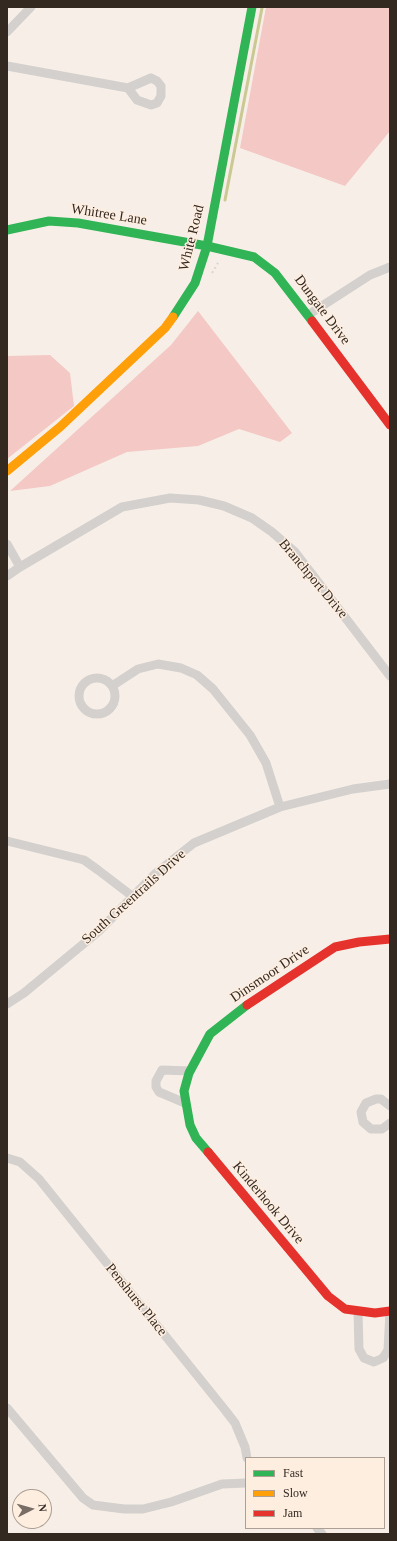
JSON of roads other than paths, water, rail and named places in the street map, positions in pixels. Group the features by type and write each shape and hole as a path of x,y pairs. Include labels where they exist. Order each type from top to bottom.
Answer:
{"street":[{"path":"7,32 31,7"},
{"name":"White Road","path":"7,470 60,428 165,328 182,305 195,283 208,246 252,7"},
{"path":"7,66 128,88"},
{"name":"Whitree Lane","path":"7,230 49,221 78,223 208,246"},
{"name":"Dungate Drive","path":"208,246 254,257 275,273 390,425"},
{"path":"308,315 370,275 390,268"},
{"name":"Branchport Drive","path":"7,576 122,507 170,498 199,500 224,506 252,518 272,532 295,552 390,676"},
{"path":"7,544 20,567"},
{"path":"112,686 138,669 158,664 181,668 197,675 213,689 250,735 266,763 280,808"},
{"name":"South Greentrails Drive","path":"7,1004 24,994 99,931 156,873 194,843 280,808 353,789 390,784"},
{"path":"7,841 84,860 132,896"},
{"name":"Dinsmoor Drive","path":"184,1091 190,1071 210,1034 260,995 335,947 359,942 390,939"},
{"path":"185,1103 159,1092 156,1087 156,1082 162,1070 190,1071"},
{"name":"Kinderhook Drive","path":"184,1091 190,1124 196,1138 328,1296 344,1309 358,1312 390,1311 388,1350 383,1358 374,1362 364,1358 359,1349 358,1312"},
{"path":"389,1103 381,1099 371,1100 363,1107 361,1117 367,1126 376,1130 382,1129 390,1123"},
{"name":"Penshurst Place","path":"7,1158 20,1162 39,1179 225,1410 235,1424 245,1447 247,1457"},
{"path":"7,1408 83,1498 94,1505 124,1509 143,1509 171,1502 222,1484 245,1483"}],"waterway":[{"path":"225,200 262,8"}]}
